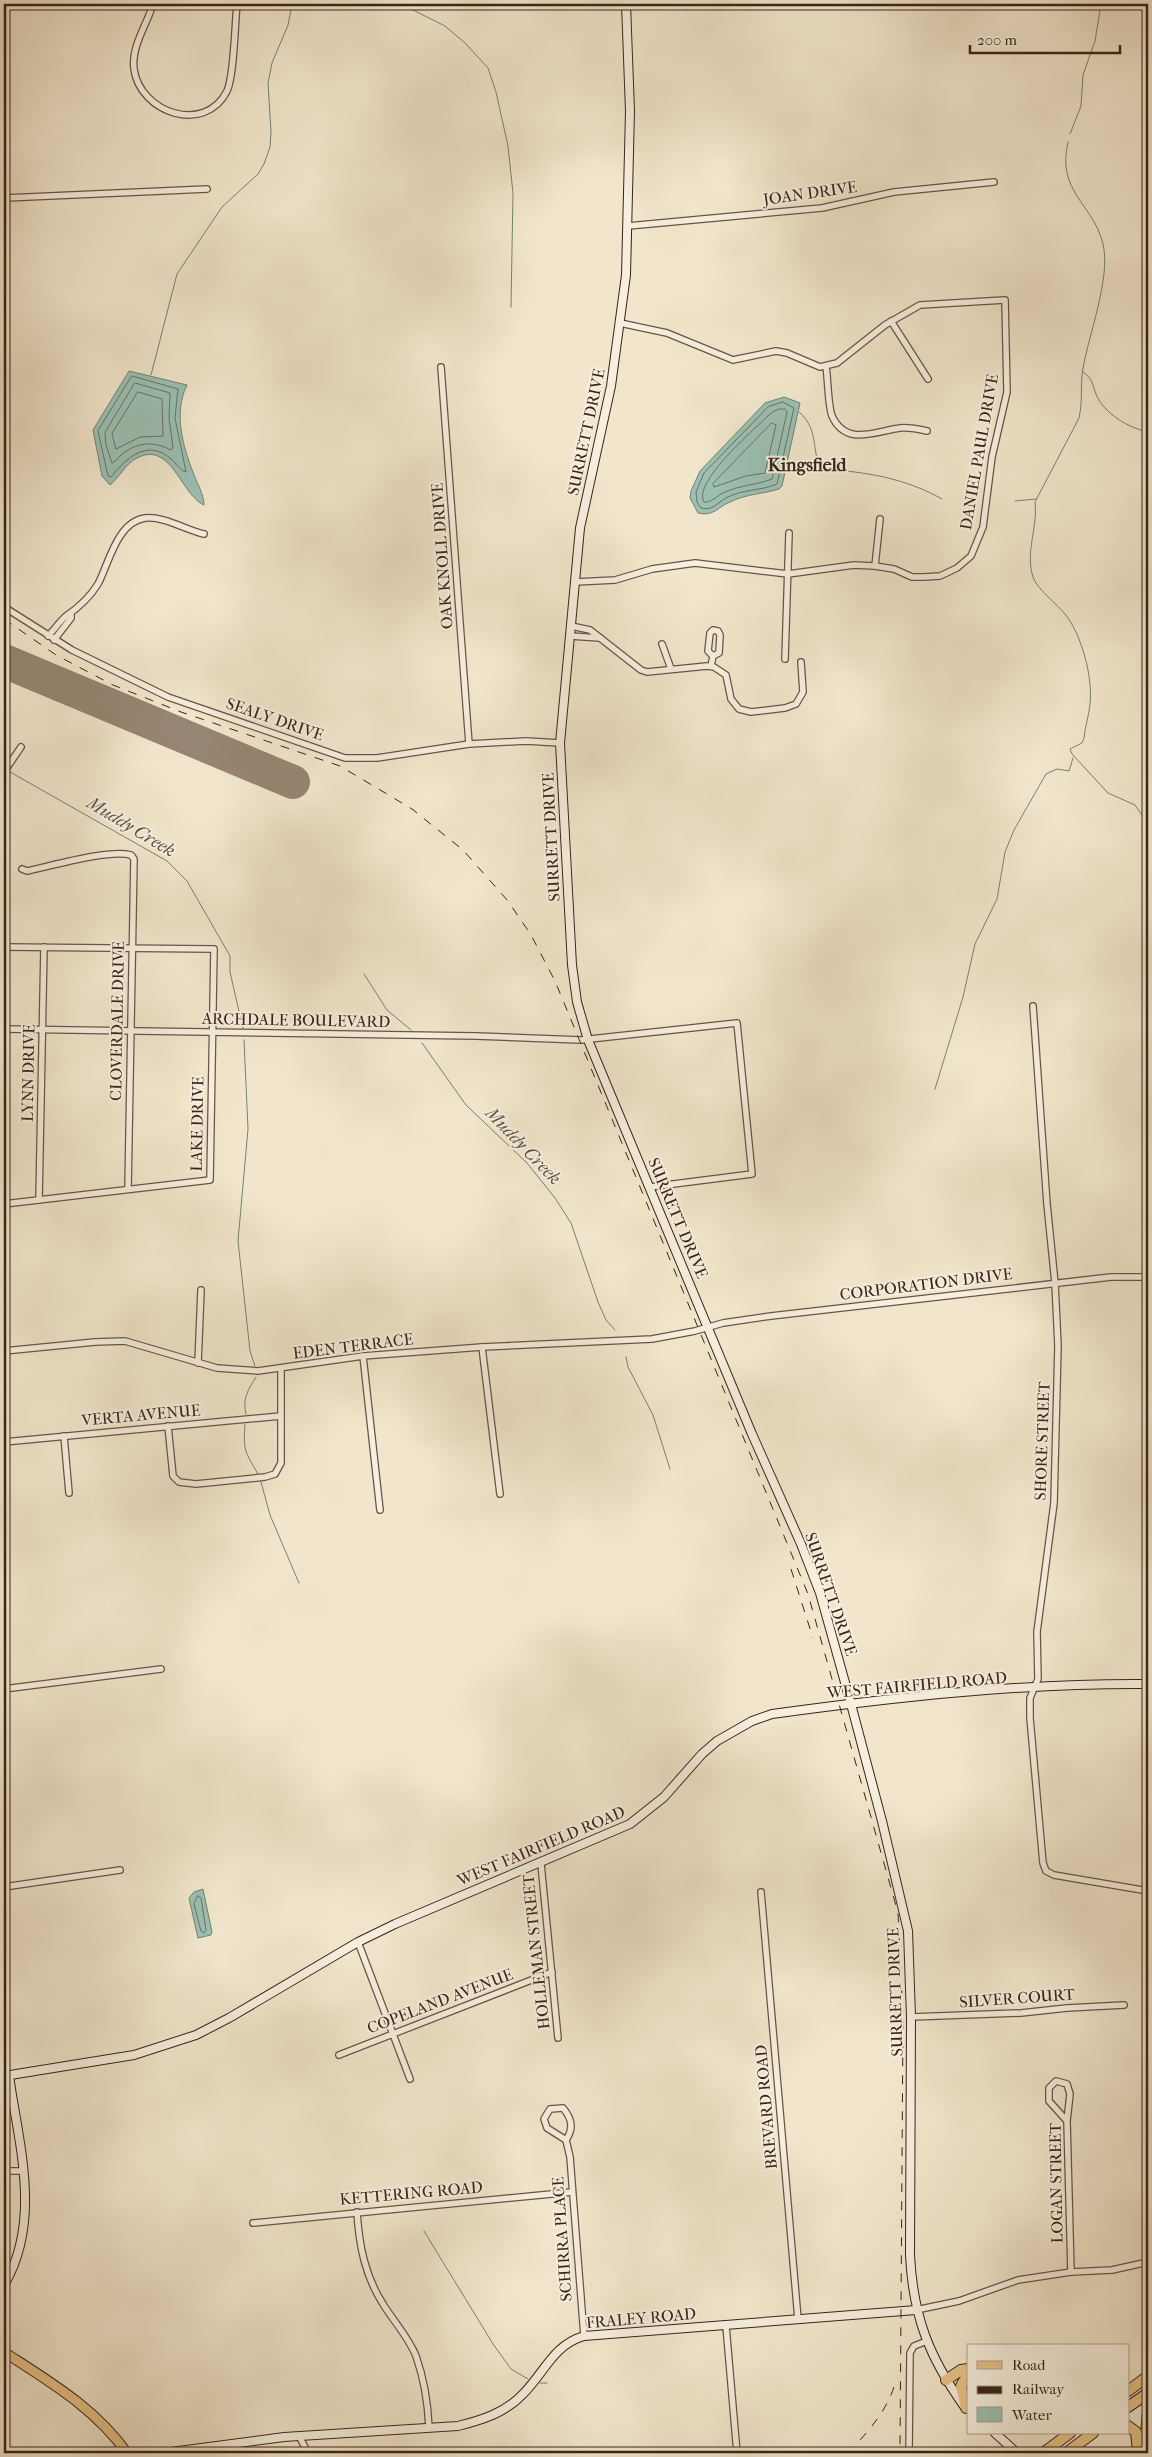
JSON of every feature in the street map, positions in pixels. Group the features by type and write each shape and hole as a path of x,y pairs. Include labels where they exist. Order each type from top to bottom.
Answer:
{"highway":[{"path":"946,2380 961,2370 967,2369"},
{"path":"967,2375 961,2386 967,2409"},
{"path":"1130,2390 1148,2376"},
{"path":"1130,2406 1148,2393"},
{"path":"1138,2453 1146,2434 1148,2412"},
{"path":"1130,2428 1136,2432 1138,2453"},
{"path":"1053,2446 1058,2434"},
{"path":"1043,2453 1069,2434"},
{"path":"1066,2453 1092,2434"}],"main road":[{"path":"4,2352 91,2411 127,2453"}],"street":[{"path":"4,4 4,39"},
{"path":"153,4 134,56 136,76 146,94 154,103 164,110 188,115 197,114 212,108 228,90 237,4"},
{"name":"SURRETT DRIVE","path":"626,4 630,110 628,226 620,323 611,386 580,528 560,742 572,965 577,1002 588,1040 820,1593 852,1704 904,1912 910,1951 912,2017 910,2255 913,2294 916,2310 927,2341 946,2380 967,2409"},
{"name":"JOAN DRIVE","path":"628,226 822,208 894,192 994,182"},
{"path":"4,198 207,189"},
{"path":"4,191 4,248"},
{"name":"DANIEL PAUL DRIVE","path":"575,582 615,580 652,569 695,563 788,574 854,565 876,566 894,569 912,577 932,577 957,568 971,556 982,527 996,433 1007,392 1005,300 920,305 891,321 837,363 826,366"},
{"path":"891,321 928,380"},
{"path":"620,323 667,333 733,360 776,351 787,353 820,367 826,366 832,416 839,427 848,433 866,436 899,428 927,431"},
{"name":"OAK KNOLL DRIVE","path":"441,367 469,744"},
{"path":"51,638 71,618 71,615 97,585 122,534 137,521 145,518 158,519 204,534"},
{"path":"876,566 880,519"},
{"path":"785,660 789,532"},
{"name":"SEALY DRIVE","path":"4,607 51,638 121,676 168,697 345,758 377,758 469,744 524,741 560,742"},
{"path":"571,626 585,628 641,670 648,672 711,666 726,675 734,705 751,712 785,708 796,704 803,692 801,662"},
{"path":"570,636 600,638"},
{"path":"662,644 671,669"},
{"path":"711,666 712,656"},
{"path":"4,772 21,747"},
{"name":"CLOVERDALE DRIVE","path":"22,869 27,871 92,857 123,854 131,855 134,860 128,1189"},
{"path":"4,947 132,949"},
{"name":"LYNN DRIVE","path":"40,1200 44,947"},
{"name":"LAKE DRIVE","path":"4,1204 210,1180 214,950 132,949"},
{"name":"SHORE STREET","path":"1033,1006 1046,1199 1055,1282 1058,1346 1056,1479 1050,1546 1037,1632 1038,1679 1030,1698 1030,1718 1043,1863 1048,1872 1054,1875 1148,1891"},
{"name":"ARCHDALE BOULEVARD","path":"4,1029 588,1040 736,1023 752,1174 650,1186"},
{"name":"CORPORATION DRIVE","path":"709,1327 771,1316 1055,1282 1125,1276 1148,1277"},
{"path":"198,1363 201,1290"},
{"name":"EDEN TERRACE","path":"4,1351 95,1342 125,1342 198,1363 238,1371 281,1369 363,1356 482,1347 635,1340 685,1333 709,1327"},
{"path":"482,1347 500,1494"},
{"path":"363,1356 380,1510"},
{"path":"168,1426 173,1476 179,1482 196,1484 265,1478 275,1474 280,1468 281,1369"},
{"name":"VERTA AVENUE","path":"4,1442 281,1416"},
{"path":"64,1436 69,1493"},
{"path":"4,1690 161,1669"},
{"name":"WEST FAIRFIELD ROAD","path":"6,2076 134,2055 196,2035 229,2018 358,1942 429,1908 541,1864 625,1826 647,1812 676,1785 702,1754 734,1729 772,1714 964,1692 1148,1684"},
{"name":"HOLLEMAN STREET","path":"541,1864 558,2038"},
{"path":"4,1887 120,1870"},
{"name":"BREVARD ROAD","path":"761,1892 798,2319"},
{"path":"358,1942 410,2080"},
{"name":"COPELAND AVENUE","path":"339,2055 552,1972"},
{"name":"SILVER COURT","path":"912,2017 1021,2013 1124,2005"},
{"path":"4,2285 16,2259 24,2232 26,2201 23,2171 6,2076"},
{"name":"LOGAN STREET","path":"1068,2121 1052,2107 1048,2092 1053,2083 1060,2081 1069,2086 1070,2094 1068,2121 1071,2272"},
{"name":"SCHIRRA PLACE","path":"566,2140 571,2132 570,2117 563,2108 550,2109 544,2119 547,2128 566,2140 570,2157 584,2336"},
{"path":"4,2171 23,2171"},
{"name":"KETTERING ROAD","path":"253,2223 572,2192"},
{"path":"357,2212 360,2246 368,2274 383,2305 406,2336 416,2355 425,2390 429,2428"},
{"path":"916,2310 959,2301 1018,2280 1071,2272 1112,2270 1148,2262"},
{"name":"FRALEY ROAD","path":"163,2453 232,2449 284,2437 300,2438 351,2432 458,2426 496,2414 524,2394 558,2350 572,2339 584,2336 916,2310"},
{"path":"726,2326 737,2453"},
{"path":"909,2453 910,2353 914,2346 927,2341"},
{"path":"995,2434 1016,2452"},
{"path":"300,2438 308,2453"}],"water":[{"path":"129,371 187,385 181,407 181,430 186,453 202,494 204,505 189,491 167,462 159,456 149,454 137,458 110,485 102,476 93,430"},
{"path":"784,397 800,403 782,486 779,489 736,499 712,513 698,513 690,498 700,471 765,403"},
{"path":"203,1889 212,1932 211,1935 198,1938 189,1898 194,1892"}],"waterway":[{"path":"151,375 177,274 222,207 258,174 264,164 270,147 271,132 268,83 272,63 288,25 292,4"},
{"path":"401,4 445,26 465,43 488,68 496,92 508,146 513,193 511,307"},
{"path":"1070,134 1081,106 1083,75 1095,41 1101,4"},
{"path":"1068,142 1067,173 1071,185 1098,230 1105,257 1104,273 1102,289 1083,368 1079,418 1035,502 1035,521 1030,558 1031,568 1038,586 1065,614 1071,623 1081,645 1088,670 1090,682 1089,713 1082,743 1070,749 1072,754 1108,793 1135,805 1148,824"},
{"path":"1083,372 1090,379 1100,401 1111,414 1133,427 1148,432"},
{"path":"799,412 811,427 817,458 824,469 885,477 914,486 942,499"},
{"path":"1015,501 1036,499"},
{"path":"935,1089 963,997 975,944 997,899 1005,852 1014,830 1046,774 1057,769 1069,771 1073,758"},
{"name":"Muddy Creek","path":"10,772 167,861 187,881 230,956 230,972 243,1029"},
{"name":"Muddy Creek","path":"364,974 387,1010 411,1030"},
{"path":"244,1040 248,1129 238,1241 250,1351 255,1366"},
{"name":"Muddy Creek","path":"422,1043 466,1105 527,1163 555,1198 571,1223 598,1302 606,1320 615,1330"},
{"name":"Muddy Creek","path":"626,1357 628,1367 653,1415 670,1469"},
{"path":"246,1414 245,1399 256,1377"},
{"path":"245,1424 244,1440 246,1451 258,1474"},
{"path":"261,1482 270,1515 299,1583"},
{"path":"424,2231 493,2344 511,2369 528,2379"},
{"path":"540,2383 547,2383"}],"runway":[{"path":"4,661 293,782"}],"railway":[{"path":"4,619 56,655 113,685 181,712 340,766 412,809 463,850 508,901 531,935 555,981 808,1594 898,1913 903,2019 900,2453"},
{"path":"791,1569 813,1638"},
{"path":"848,2453 883,2410 889,2400 896,2379"}],"district":[{"name":"Kingsfield","path":"807,465"}]}
